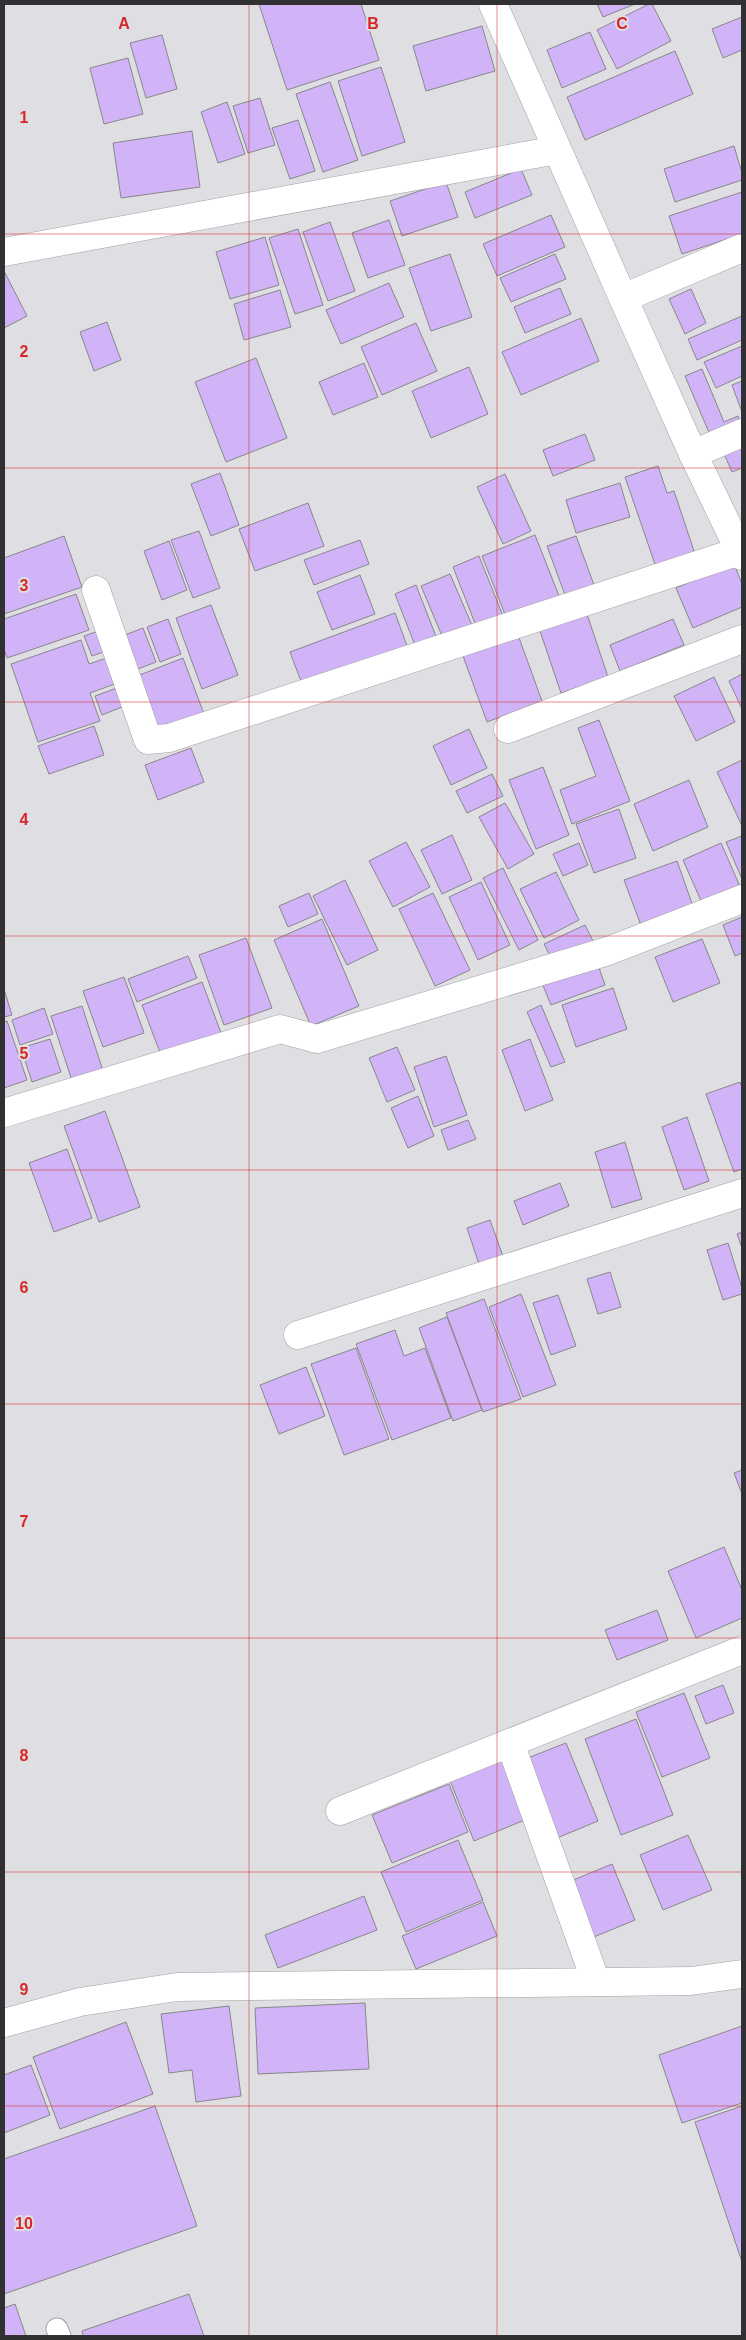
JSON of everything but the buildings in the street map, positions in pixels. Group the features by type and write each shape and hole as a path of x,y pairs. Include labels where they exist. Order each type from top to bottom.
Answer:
{"street":[{"path":"96,590 148,740 169,738 741,553 693,454 493,4"},
{"path":"4,252 557,150"},
{"path":"623,298 742,248"},
{"path":"693,454 742,433"},
{"path":"508,729 742,639"},
{"path":"4,1113 280,1029 317,1040 608,951 742,899"},
{"path":"298,1335 742,1193"},
{"path":"340,1811 742,1650"},
{"path":"510,1743 596,1982"},
{"path":"4,2023 80,2002 178,1987 691,1981 742,1974"}]}
